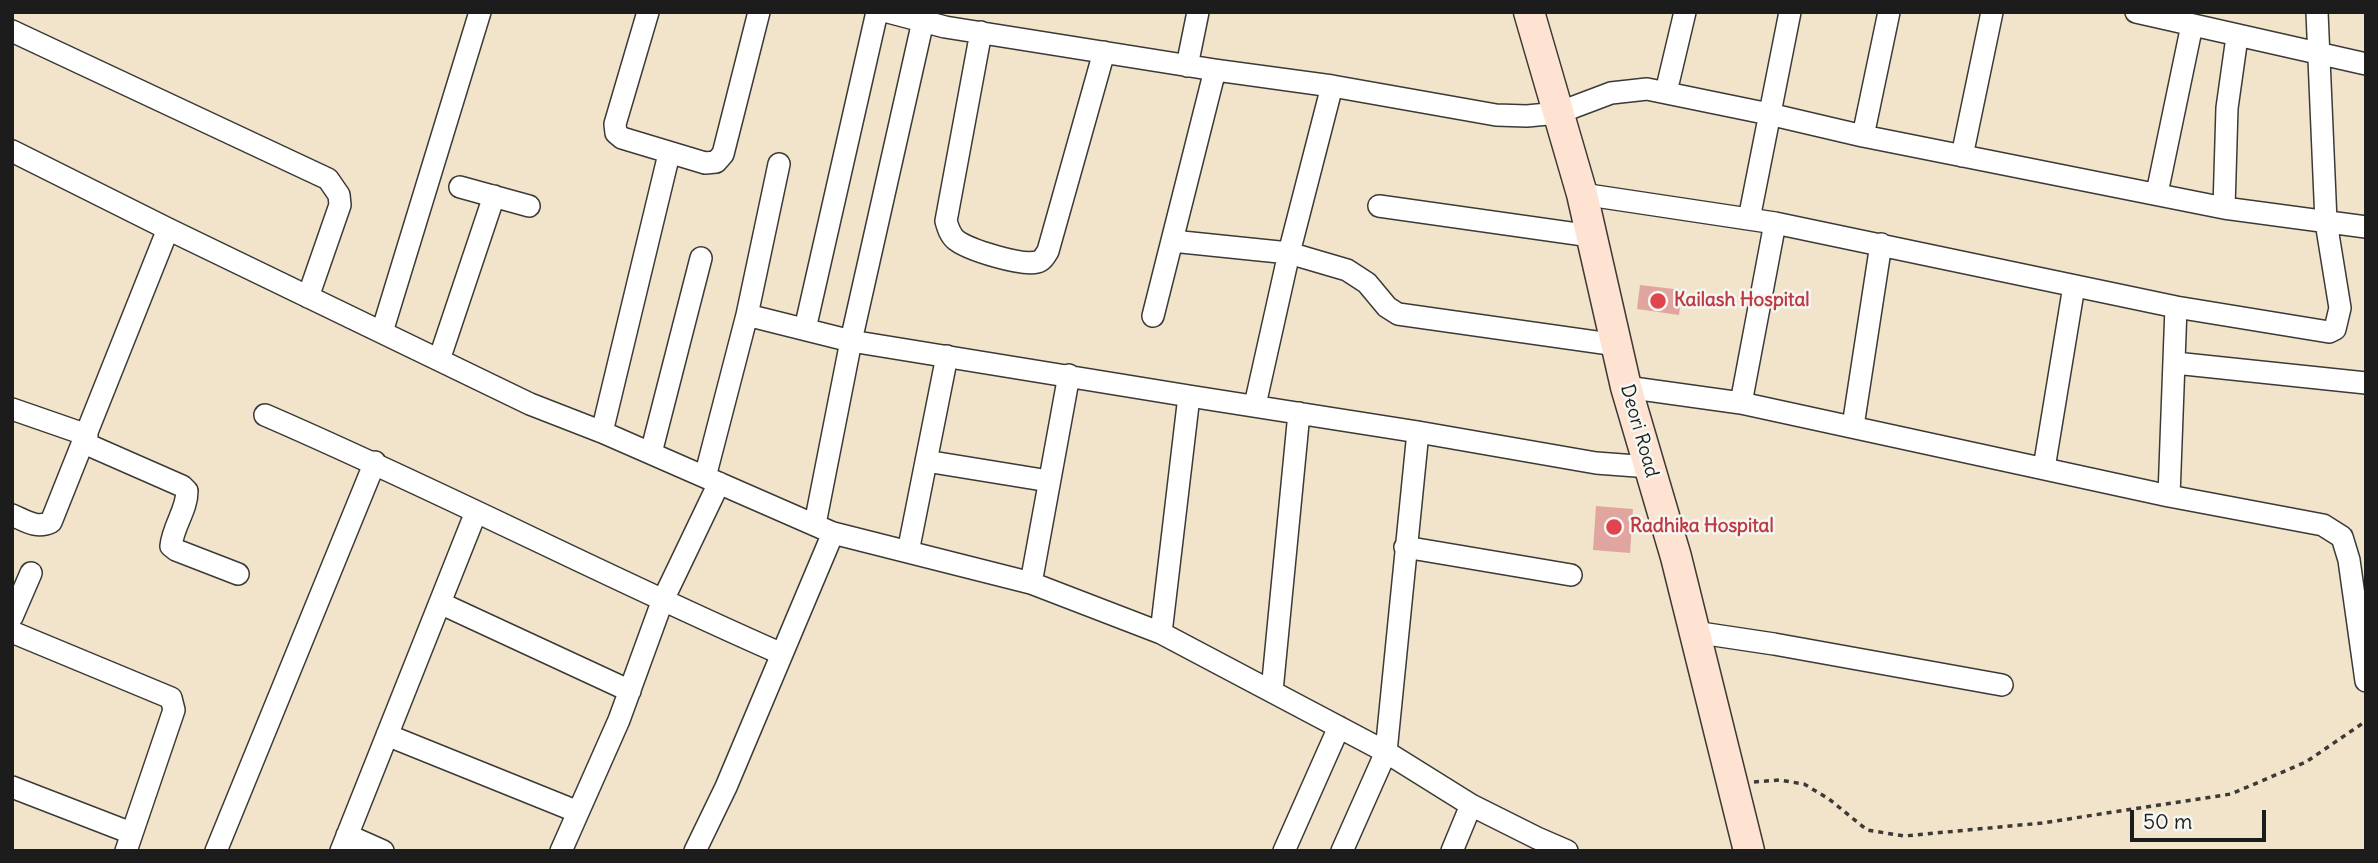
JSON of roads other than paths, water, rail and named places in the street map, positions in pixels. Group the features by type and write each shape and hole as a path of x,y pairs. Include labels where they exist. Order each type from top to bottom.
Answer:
{"street":[{"path":"382,332 481,12"},
{"path":"648,12 615,124 616,133 622,138 669,154 705,163 720,159 759,12"},
{"path":"805,330 877,12"},
{"path":"888,12 923,21 947,20 981,32 1187,66 1332,86 1496,115 1558,113 1611,93 1647,89 1863,136 2224,208 2366,227"},
{"path":"1187,66 1198,12"},
{"name":"Deori Road","path":"1529,12 1582,194 1626,387 1676,557 1749,851"},
{"path":"1666,92 1685,12"},
{"path":"1749,219 1790,12"},
{"path":"1863,136 1889,12"},
{"path":"1962,156 1992,12"},
{"path":"2136,12 2237,37 2366,64"},
{"path":"1582,194 1775,223 2176,307 2322,332 2336,329 2340,308 2326,222 2317,12"},
{"path":"695,851 726,787 782,654 824,528 851,341 923,21"},
{"path":"2157,193 2192,25"},
{"path":"12,32 328,179 339,195 340,205 308,297"},
{"path":"981,32 946,220 957,240 1021,262 1037,262 1044,258 1048,251 1104,52"},
{"path":"2224,208 2227,108 2237,37"},
{"path":"1153,316 1215,70"},
{"path":"1255,405 1289,253 1332,86"},
{"path":"12,151 530,404 602,432 824,528 1031,583 1161,632 1386,752 1471,805 1567,851"},
{"path":"602,432 669,154"},
{"path":"561,851 630,691 662,602 712,480 779,164"},
{"path":"460,187 530,206"},
{"path":"439,360 494,196"},
{"path":"1379,206 1591,236"},
{"path":"1741,403 1775,223"},
{"path":"12,515 34,525 44,526 51,522 168,229"},
{"path":"1172,241 1289,253 1358,276 1387,307 1398,314 1617,345"},
{"path":"1853,426 1881,244"},
{"path":"651,453 701,258"},
{"path":"2044,468 2074,286"},
{"path":"2169,496 2176,307"},
{"path":"747,315 851,341 1255,405 1595,463 1650,467"},
{"path":"908,552 947,356"},
{"path":"2175,363 2366,383"},
{"path":"1031,583 1069,375"},
{"path":"1626,387 1741,403 2169,496 2323,525 2342,537 2349,560 2366,681"},
{"path":"1161,632 1189,396"},
{"path":"12,409 85,439 182,486 187,491 187,501 172,536 171,546 238,574"},
{"path":"1272,691 1299,413"},
{"path":"265,415 375,463 662,602 782,654"},
{"path":"1342,851 1386,752 1418,432"},
{"path":"926,461 1049,481"},
{"path":"216,851 375,463"},
{"path":"383,851 344,843 476,512"},
{"path":"1405,547 1571,575"},
{"path":"12,617 31,573"},
{"path":"440,603 630,691"},
{"path":"12,632 171,698 174,710 128,842 12,787"},
{"path":"1694,632 2002,685"},
{"path":"1284,851 1339,727"},
{"path":"387,735 578,813"},
{"path":"1452,851 1471,805"}],"place":[{"name":"Kailash Hospital","path":"1658,301"},
{"name":"Radhika Hospital","path":"1614,527"}]}
